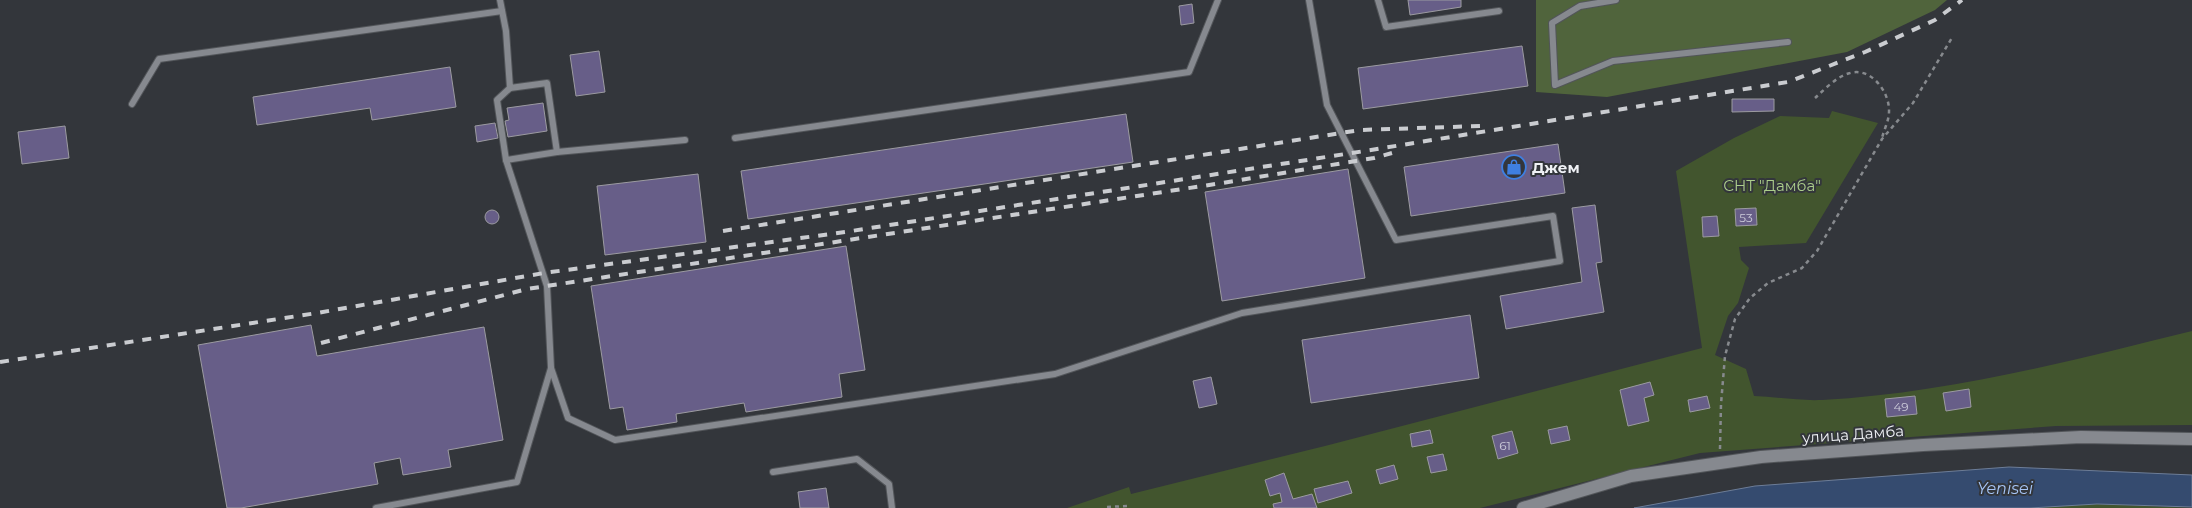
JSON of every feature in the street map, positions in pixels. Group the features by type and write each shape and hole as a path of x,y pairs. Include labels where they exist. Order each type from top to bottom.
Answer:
{"street":[{"name":"улица Дамба","path":"1523,508 1632,476 1761,457 1923,444 2081,437 2192,439"}],"lane":[{"path":"500,0 506,31 510,88"},
{"path":"735,138 1190,72 1218,0"},
{"path":"557,152 547,83 510,88 497,100 506,160 545,280 551,368 568,418 615,440 1055,374 1242,313 1560,261 1553,216 1396,240 1327,105 1309,0"},
{"path":"1378,0 1386,27 1499,11"},
{"path":"1616,0 1580,6 1552,23 1554,85 1613,61 1788,42"},
{"path":"132,104 159,59 502,11"},
{"path":"506,160 557,152 685,140"},
{"path":"376,508 517,482 551,368"},
{"path":"773,472 857,459 889,484 892,508"}],"path":[{"path":"1720,463 1721,404 1725,356 1735,319 1750,298 1768,283 1802,268 1817,252 1882,139 1913,103 1953,36"},
{"path":"1815,98 1834,81 1851,72 1868,75 1884,89 1890,111 1882,139"},
{"path":"1107,507 1127,506 1127,508"}],"green space":[{"path":"1536,0 1947,0 1935,10 1847,52 1607,97 1536,92"},
{"name":"СНТ \"Дамба\"","path":"1832,111 1878,123 1806,243 1739,247 1741,260 1749,268 1738,303 1728,316 1715,355 1746,369 1754,396 1822,400 1916,390 2009,374 2192,331 2192,425 2056,426 1700,453 1480,508 1067,508 1129,487 1131,494 1325,446 1702,348 1676,171 1734,138 1780,116 1829,118"},
{"path":"2097,504 2192,508 2030,508"}],"water":[{"name":"Yenisei","path":"2009,467 2192,475 2192,507 2097,504 2030,508 1634,508 1755,486"}],"building":[{"path":"1408,0 1461,0 1461,7 1410,15"},
{"path":"1192,4 1194,23 1181,25 1179,6"},
{"path":"1522,46 1528,86 1363,109 1358,68"},
{"path":"599,51 605,92 576,96 570,55"},
{"path":"450,67 456,107 372,120 370,108 257,125 253,97"},
{"path":"1732,99 1774,99 1774,111 1732,112"},
{"path":"543,103 547,131 508,137 505,121 509,120 507,108"},
{"path":"1126,114 1133,162 748,219 741,171"},
{"path":"495,123 498,138 477,142 475,126"},
{"path":"65,126 69,158 22,164 18,132"},
{"path":"1558,144 1565,193 1411,216 1404,167"},
{"path":"1348,169 1365,278 1222,301 1205,192"},
{"path":"698,174 706,242 605,255 597,186"},
{"path":"1595,205 1602,262 1596,263 1604,312 1506,329 1500,296 1582,282 1572,208"},
{"path":"1756,208 1757,225 1736,226 1735,209"},
{"path":"489,210 495,210 499,217 495,224 489,224 485,220 485,214"},
{"path":"1717,216 1719,236 1703,237 1702,217"},
{"path":"846,246 865,370 839,374 842,397 746,412 744,403 676,414 677,422 627,430 623,407 610,409 591,286"},
{"path":"1470,315 1479,378 1311,403 1302,340"},
{"path":"311,325 317,356 484,327 503,440 448,450 451,467 403,475 400,458 374,463 378,484 241,508 227,508 198,345"},
{"path":"1211,377 1217,404 1199,408 1193,381"},
{"path":"1650,382 1654,395 1644,398 1649,421 1628,426 1620,390"},
{"path":"1969,389 1971,407 1946,411 1943,393"},
{"path":"1707,396 1710,408 1690,412 1688,400"},
{"path":"1915,396 1917,414 1887,417 1885,399"},
{"path":"1567,426 1570,440 1551,444 1548,430"},
{"path":"1430,430 1433,443 1412,447 1410,434"},
{"path":"1512,431 1518,453 1498,459 1492,436"},
{"path":"1443,454 1447,470 1431,473 1427,457"},
{"path":"1394,465 1398,479 1380,484 1376,470"},
{"path":"1284,473 1293,499 1312,494 1317,508 1274,508 1273,504 1282,502 1280,493 1270,496 1265,480"},
{"path":"1348,481 1352,493 1318,503 1314,489"},
{"path":"826,488 829,508 800,508 798,492"}],"railway":[{"path":"0,362 317,313 544,273 845,232 1371,150 1788,82 1865,52 1935,20 1962,0"},
{"path":"723,231 1360,130 1480,126"},
{"path":"321,343 527,289 1222,183 1374,158 1392,153"}],"place":[{"name":"Джем","path":"1514,167"}]}
